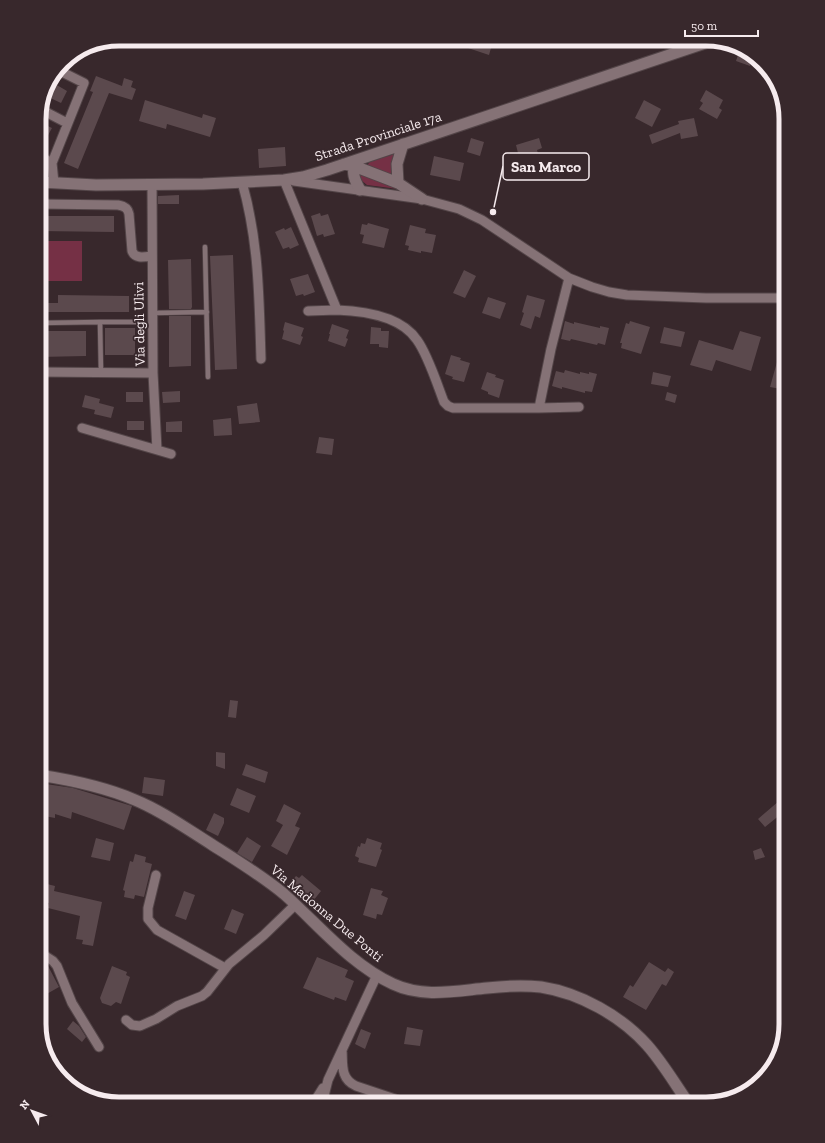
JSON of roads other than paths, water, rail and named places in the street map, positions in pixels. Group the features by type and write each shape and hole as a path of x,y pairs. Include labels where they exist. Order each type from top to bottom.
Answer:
{"main road":[{"name":"Strada Provinciale 17a","path":"46,182 96,185 242,182 284,180 308,175 352,163 403,144 696,46"},
{"path":"398,183 397,164 403,144"},
{"path":"352,163 398,183 422,199"},
{"path":"352,163 354,176 360,190"},
{"name":"Via Madonna Due Ponti","path":"46,777 110,791 154,809 240,862 272,885 347,953 376,975 399,986 420,992 442,992 489,987 524,986 556,991 588,1002 613,1017 640,1038 658,1059 684,1097"}],"street":[{"path":"54,183 52,164 67,123 84,84 63,73"},
{"path":"47,112 67,123"},
{"path":"46,160 52,164"},
{"path":"336,310 284,180 422,199 459,209 482,220 569,278 600,290 627,295 706,298 779,298"},
{"path":"242,182 250,212 258,269 261,359"},
{"name":"Via degli Ulivi","path":"46,372 153,373 152,184"},
{"path":"46,204 118,204 124,206 130,214 133,254 138,257 152,256"},
{"path":"539,408 551,349 569,278"},
{"path":"308,311 359,311 378,315 402,326 413,334 422,348 444,402 453,408 579,407"},
{"path":"153,373 157,450"},
{"path":"82,428 171,454"},
{"path":"156,875 147,914 150,923 157,930 167,936 225,968"},
{"path":"126,1020 132,1025 140,1026 156,1019 177,1006 202,996 207,992 225,968 264,935 295,905"},
{"path":"46,956 57,966 74,1008 99,1047"},
{"path":"317,1097 328,1080 376,975"},
{"path":"342,1048 343,1072 349,1082 356,1086 389,1097"},
{"path":"324,1097 328,1080"}],"lane":[{"path":"205,247 208,377"},
{"path":"152,313 207,312"},
{"path":"100,322 102,372"},
{"path":"46,323 136,322"}],"place":[{"name":"San Marco","path":"493,212"}]}
